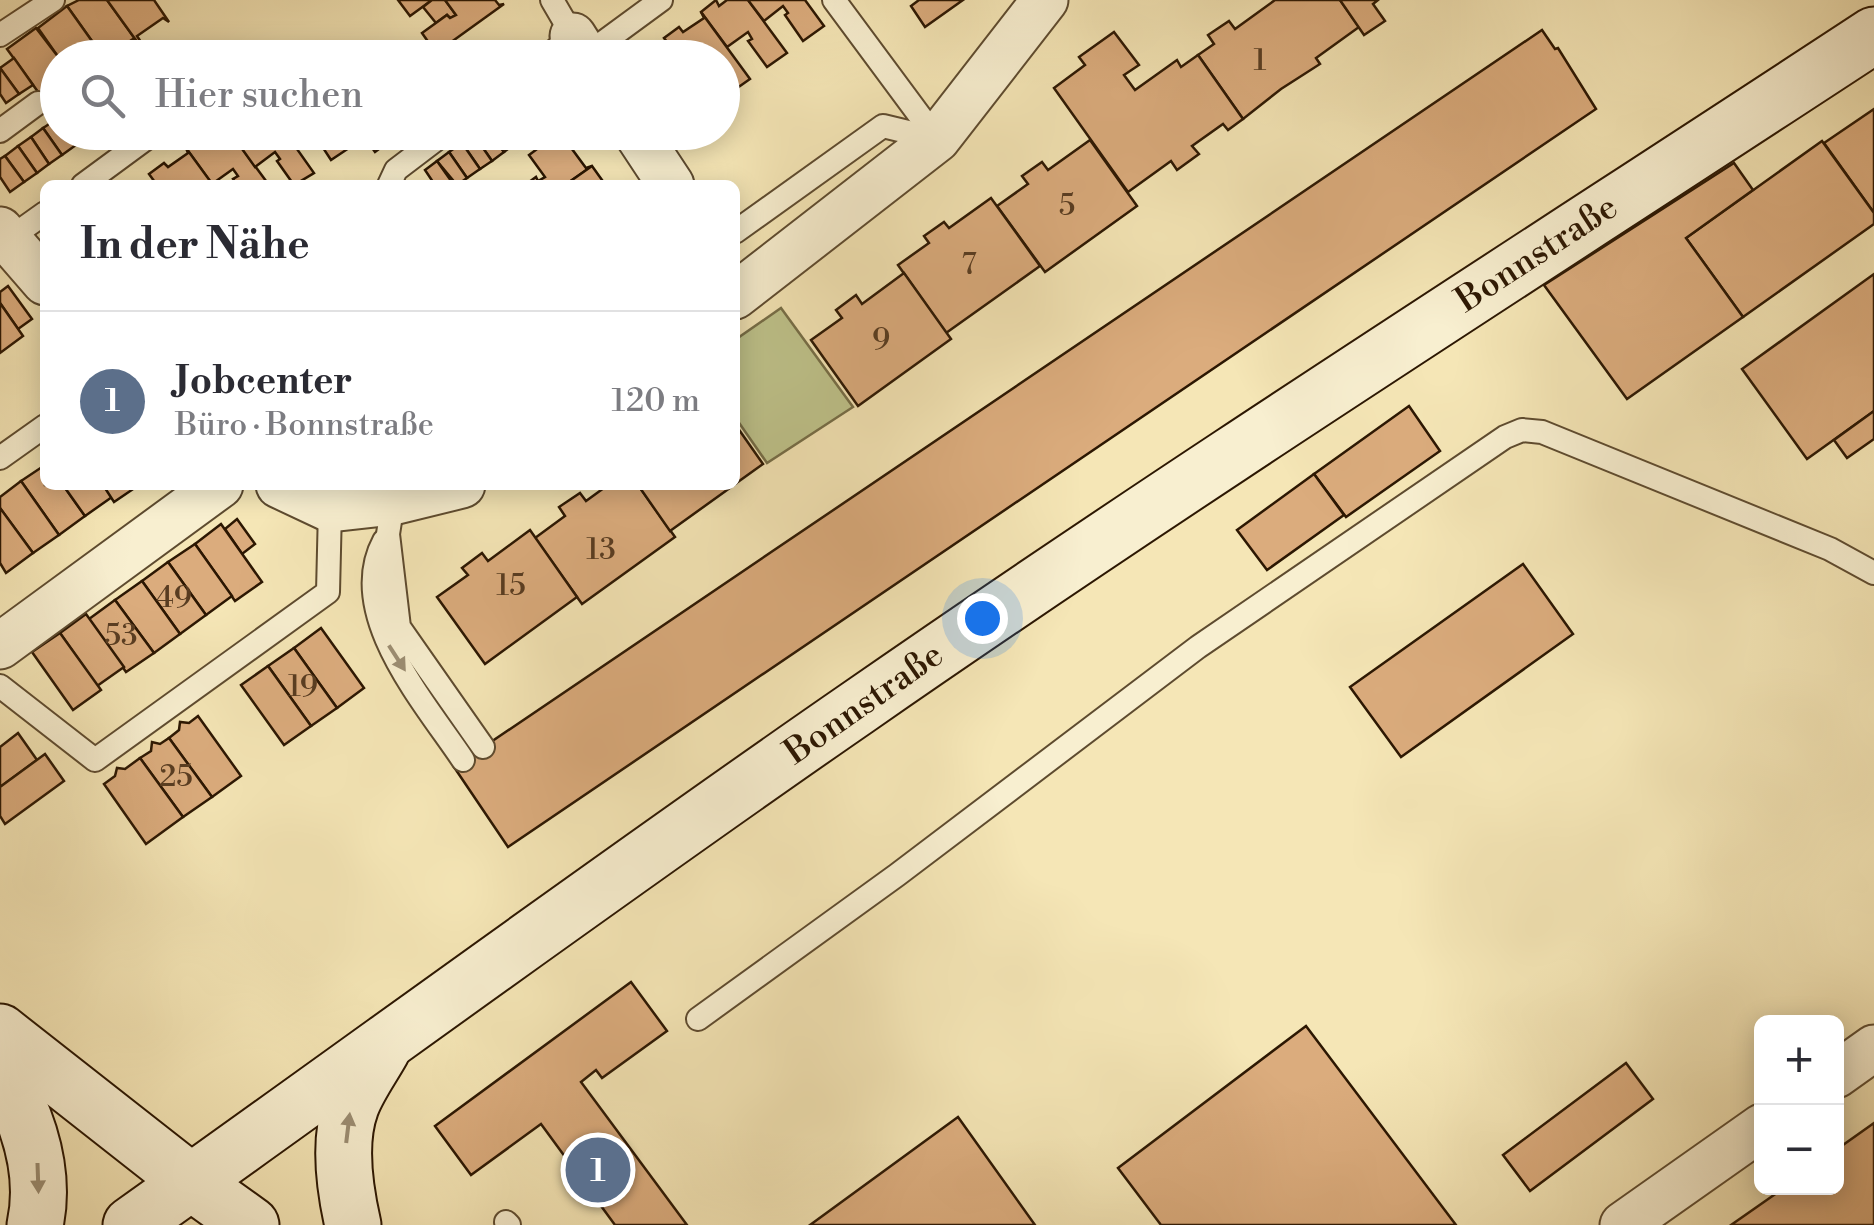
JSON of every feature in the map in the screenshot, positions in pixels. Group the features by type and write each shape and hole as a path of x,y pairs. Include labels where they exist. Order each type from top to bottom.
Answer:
{"main road":[{"name":"Bonnstraße","path":"131,1225 938,652 1324,392 1871,38"},
{"path":"0,1032 251,1225"},
{"path":"353,1225 346,1188 350,1107 388,1039"},
{"path":"0,1069 26,1123 37,1159 35,1225"}],"street":[{"path":"740,286 938,138 1045,0"},
{"path":"648,150 668,180"},
{"path":"2,239 40,277"},
{"path":"0,646 213,490"},
{"path":"289,490 330,510 390,518 451,490"},
{"path":"1844,1069 1874,1048"},
{"path":"1623,1225 1754,1133"}],"lane":[{"path":"0,35 53,0"},
{"path":"571,40 660,0"},
{"path":"834,0 938,138"},
{"path":"0,131 38,103"},
{"path":"740,228 884,126 938,138"},
{"path":"90,180 131,150"},
{"path":"391,180 396,170 422,150"},
{"path":"2,239 40,215"},
{"path":"0,458 40,430"},
{"path":"698,1018 897,876 1198,647 1505,436 1522,430 1542,432 1830,549 1874,573"},
{"path":"0,686 94,760 328,592 330,510"},
{"path":"390,518 377,553 375,610 384,639 473,754"}],"green space":[{"path":"781,308 853,407 767,463 740,424 740,337"}],"building":[{"path":"79,0 107,0 136,40 91,40 67,6"},
{"path":"107,0 154,0 169,22 163,18 136,40"},
{"path":"398,0 432,0 410,16"},
{"path":"432,0 445,0 456,15 447,15 436,23 423,7"},
{"path":"445,0 495,0 504,4 454,40 427,40 422,33 447,15 456,15"},
{"path":"716,0 719,6 727,0 748,0 787,53 767,67 748,41 752,39 748,32 737,40 722,40 701,12"},
{"path":"748,0 805,0 824,26 803,41 783,6 764,21"},
{"path":"919,0 963,0 925,27 911,6"},
{"path":"1275,0 1340,0 1359,27 1316,58 1320,64 1243,119 1198,55 1214,44 1208,35 1229,21 1235,29"},
{"path":"1340,0 1378,0 1373,4 1385,21 1364,35"},
{"path":"67,6 91,40 46,40 38,28"},
{"path":"701,12 721,40 664,38 679,27 683,32 704,18"},
{"path":"36,28 45,40 40,40 40,95 7,49"},
{"path":"1542,30 1558,48 1596,109 508,847 454,767"},
{"path":"1114,32 1139,65 1124,75 1135,90 1177,60 1181,67 1198,55 1243,119 1228,130 1223,124 1192,146 1199,154 1177,170 1171,161 1128,192 1054,88 1085,65 1079,57"},
{"path":"14,58 33,85 19,94 0,68"},
{"path":"740,65 750,79 740,86"},
{"path":"0,68 19,94 6,103 0,94"},
{"path":"1874,109 1874,213 1824,143"},
{"path":"40,130 40,150 58,150 62,155 49,164 31,137"},
{"path":"31,137 49,164 37,173 18,146"},
{"path":"1090,140 1137,206 1045,272 997,206 1028,184 1022,176 1042,162 1048,170"},
{"path":"1822,141 1874,213 1874,224 1743,317 1686,238"},
{"path":"18,146 37,173 24,182 5,156"},
{"path":"187,150 243,150 265,180 234,180 238,176 233,169 218,180 209,180"},
{"path":"187,150 209,180 153,180 149,174 164,163 168,167 188,153"},
{"path":"243,150 298,150 314,173 302,180 290,180 275,152 255,167"},
{"path":"324,150 346,150 331,160"},
{"path":"467,150 484,150 492,161 480,169"},
{"path":"467,150 480,169 467,178 449,152"},
{"path":"484,150 503,150 504,152 492,161"},
{"path":"536,150 573,150 586,168 592,166 572,180 540,180 545,177 529,155"},
{"path":"449,152 467,178 453,180 437,161"},
{"path":"5,156 24,182 10,192 0,177 0,159"},
{"path":"437,161 450,180 432,180 425,170"},
{"path":"1734,163 1753,190 1686,238 1743,317 1627,399 1544,285"},
{"path":"592,166 602,180 572,180"},
{"path":"991,198 1040,266 946,333 898,265 929,243 924,236 944,222 949,228"},
{"path":"904,273 951,339 858,406 811,340 842,318 836,310 856,295 862,304"},
{"path":"1874,274 1874,411 1807,459 1742,369"},
{"path":"8,286 32,319 18,329 0,303 0,292"},
{"path":"0,303 23,336 0,353"},
{"path":"1409,406 1440,451 1346,517 1314,474"},
{"path":"1874,411 1874,439 1847,458 1834,440"},
{"path":"740,431 763,464 740,480"},
{"path":"40,468 40,490 67,490 85,516 59,535 21,481"},
{"path":"1314,474 1344,515 1267,570 1237,530"},
{"path":"21,481 59,535 33,553 0,508 0,497"},
{"path":"67,490 107,490 112,497 85,516"},
{"path":"106,490 132,490 114,502"},
{"path":"601,490 642,490 675,537 582,604 535,538 565,516 559,507 580,493 586,501"},
{"path":"641,490 727,490 670,531"},
{"path":"0,508 33,553 6,573 0,563"},
{"path":"237,519 255,544 242,554 225,529"},
{"path":"221,524 262,582 235,601 195,544"},
{"path":"530,530 577,597 485,664 437,597 468,575 462,568 482,553 488,561"},
{"path":"195,544 232,596 206,615 168,562"},
{"path":"168,562 206,615 180,634 142,581"},
{"path":"1523,564 1573,634 1401,757 1350,687"},
{"path":"142,581 180,634 154,653 115,600"},
{"path":"115,600 154,653 126,672 89,619"},
{"path":"86,614 124,667 97,686 60,633"},
{"path":"321,628 364,688 337,708 294,648"},
{"path":"60,633 101,690 73,710 32,652"},
{"path":"294,648 337,708 311,726 268,666"},
{"path":"268,666 311,726 284,745 241,685"},
{"path":"198,716 241,776 212,797 169,738 179,730 180,722 189,723"},
{"path":"18,733 37,760 0,787 0,747"},
{"path":"169,738 212,797 183,817 140,758 151,751 152,742 160,744"},
{"path":"45,754 64,781 5,824 0,816 0,787"},
{"path":"140,758 183,817 146,844 104,784 115,776 117,768 125,769"},
{"path":"631,982 667,1031 602,1078 596,1070 581,1082 687,1225 615,1225 541,1124 471,1175 435,1126"},
{"path":"1306,1026 1456,1225 1161,1225 1118,1168"},
{"path":"1626,1063 1653,1099 1530,1191 1503,1155"},
{"path":"958,1117 1035,1225 810,1225"},
{"path":"1874,1123 1874,1225 1731,1225 1774,1195 1844,1195 1844,1144"}],"place":[{"name":"Jobcenter","path":"598,1170"}]}
